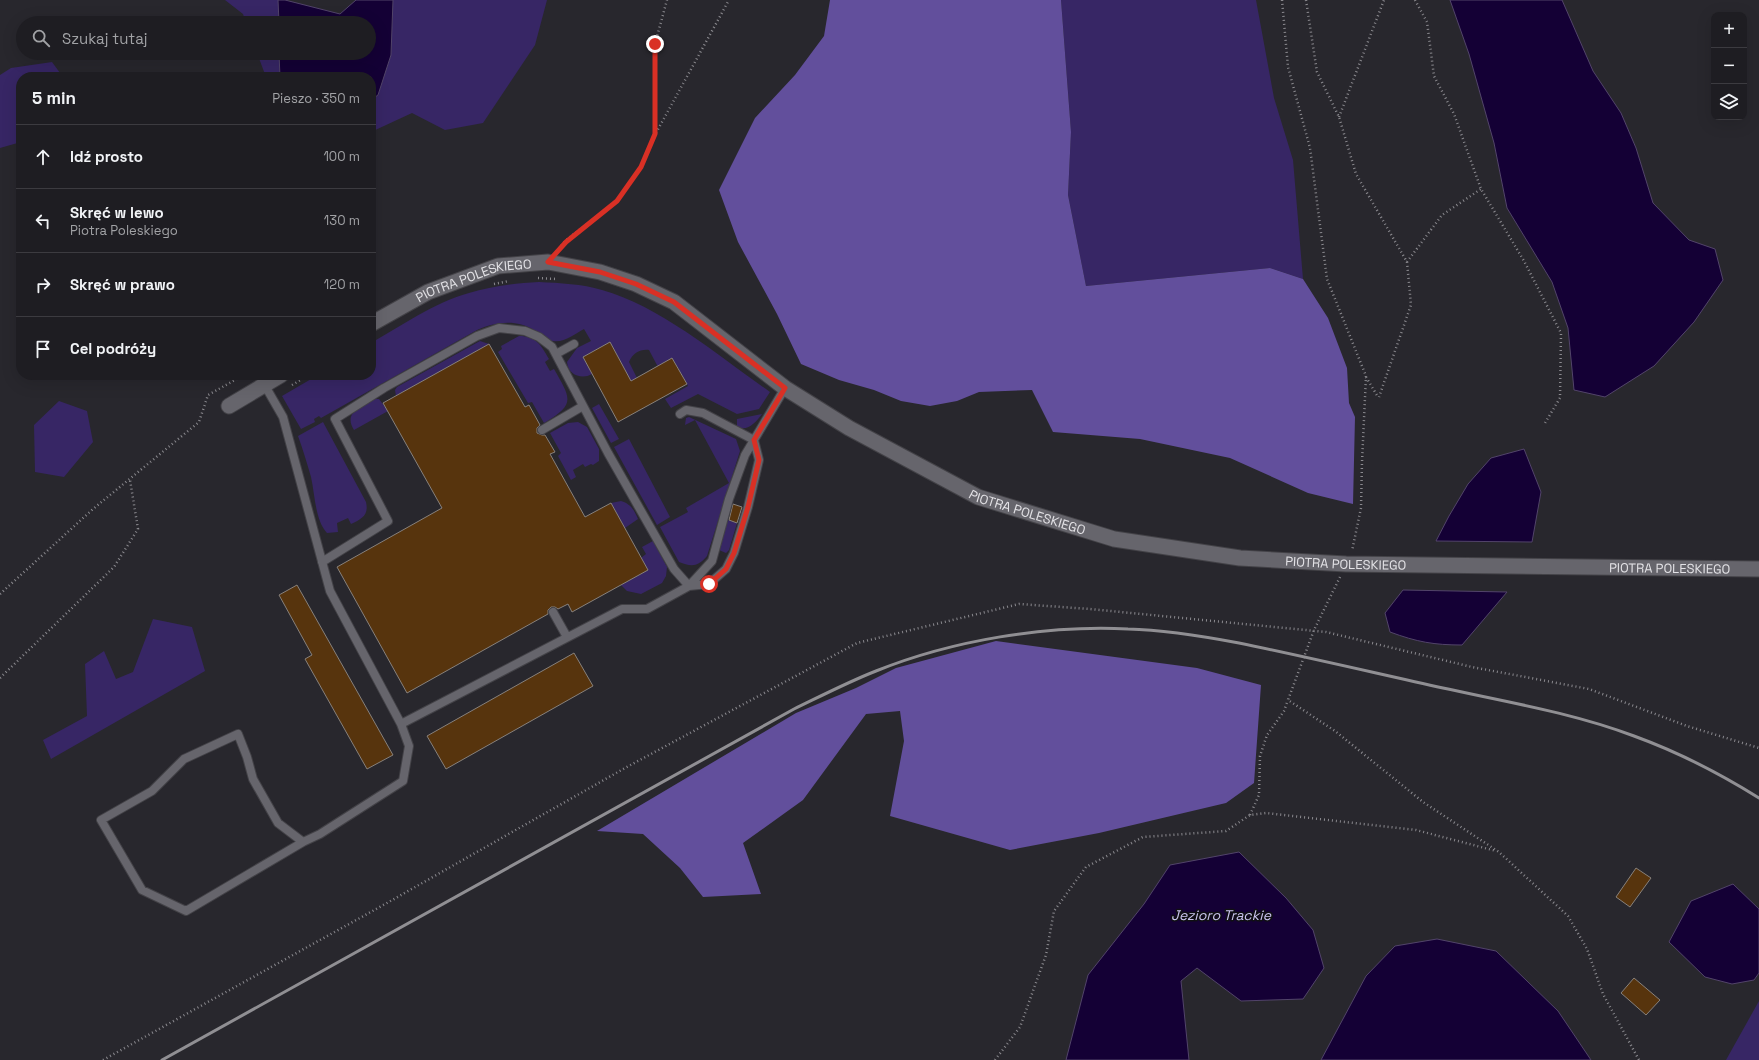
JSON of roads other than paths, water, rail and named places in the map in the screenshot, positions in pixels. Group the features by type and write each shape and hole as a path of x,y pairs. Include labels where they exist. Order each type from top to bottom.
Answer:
{"street":[{"name":"PIOTRA POLESKIEGO","path":"376,321 428,292 498,266 548,262 600,272 636,284 674,302 785,388 850,428 978,497 1114,538 1240,558 1346,564 1759,569"},
{"path":"229,406 272,380"}],"lane":[{"path":"322,562 388,521 334,419 390,384 477,336 499,328 525,331 539,337 552,347 608,453 674,569 689,586"},
{"path":"556,354 574,344"},
{"path":"264,384 283,417 330,591 401,724 409,746 403,780 320,834 303,842 186,911 142,890 101,820 152,791 184,759 238,734 247,757 253,779 278,823 303,842"},
{"path":"401,724 567,637 622,610 647,609 689,586 712,561 729,499 745,455 785,388"},
{"path":"542,430 583,406"},
{"path":"680,414 686,410 703,413 754,440 759,460 748,507 734,553 726,569 709,584 689,586"},
{"path":"553,612 567,637"}],"water":[{"path":"278,0 285,0 340,14 356,0 393,0 391,55 378,95 376,96 376,72 280,72 279,60 376,60 376,16 279,16"},
{"path":"1450,0 1562,0 1593,71 1621,113 1636,148 1653,203 1689,240 1715,249 1723,280 1694,322 1654,366 1605,397 1574,390 1568,328 1552,282 1507,208 1494,143 1469,54"},
{"path":"1524,449 1541,492 1532,542 1436,541 1468,484 1491,458"},
{"path":"1403,590 1507,592 1462,645 1452,645 1434,644 1390,632 1385,613"},
{"name":"Jezioro Trackie","path":"1239,852 1286,898 1313,930 1324,968 1303,999 1241,1001 1197,968 1181,981 1189,1060 1066,1060 1088,975 1144,904 1170,865"},
{"path":"1733,884 1759,909 1759,973 1754,980 1732,984 1705,977 1669,942 1691,901"},
{"path":"1437,939 1496,951 1558,1011 1591,1060 1321,1060 1366,976 1395,946"}],"railway":[{"path":"162,1060 794,709 855,680 906,660 968,643 1000,637 1033,632 1097,628 1170,632 1264,648 1564,714 1611,728 1650,742 1682,756 1729,780 1759,798"}]}
